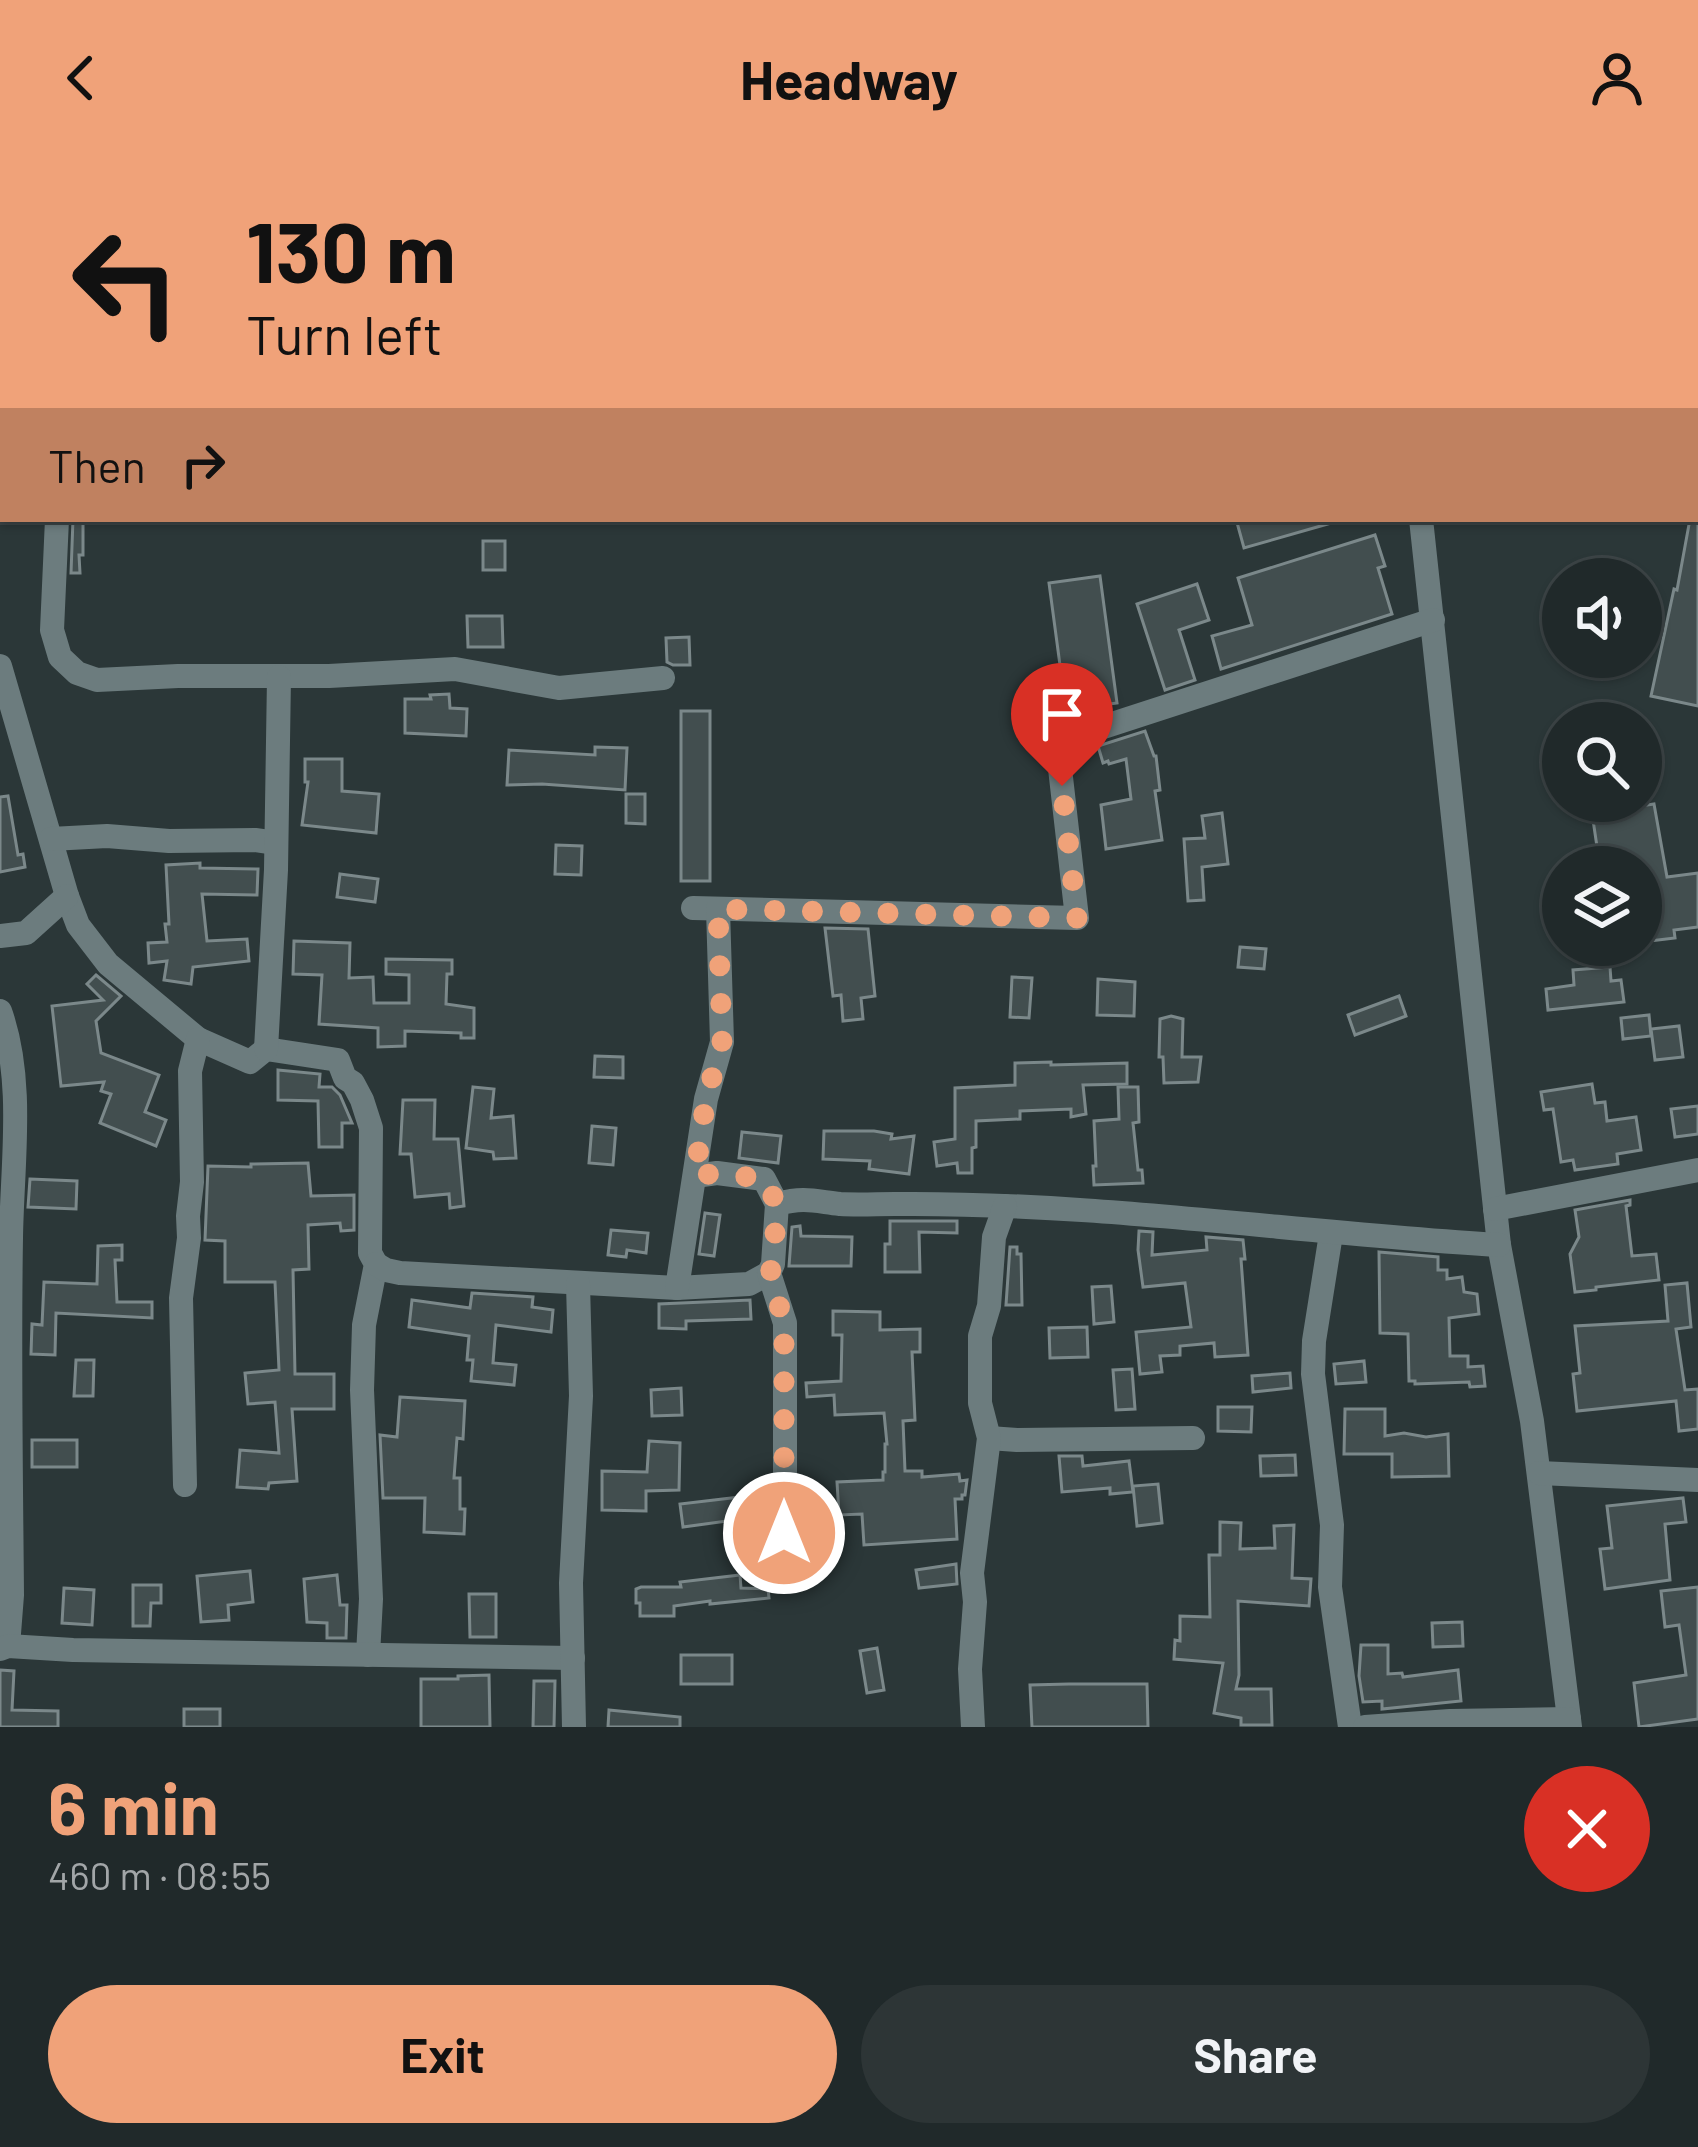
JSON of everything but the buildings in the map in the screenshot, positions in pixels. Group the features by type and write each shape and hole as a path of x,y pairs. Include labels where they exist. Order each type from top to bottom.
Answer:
{"street":[{"path":"56,522 52,630 60,657 77,673 97,680 454,669 560,688 663,678"},
{"path":"1365,1727 1450,1721 1570,1723 1532,1420 1498,1245 1421,522"},
{"path":"676,1288 706,1099 722,1042 706,909 1077,918 1057,742 1432,620"},
{"path":"0,666 67,896 79,925 108,964 197,1039 250,1062 266,1049 338,1060 362,1100 371,1128 370,1253 376,1264 364,1324 362,1390 370,1582 368,1655"},
{"path":"266,1049 279,677"},
{"path":"51,838 276,842"},
{"path":"0,936 26,934 67,896"},
{"path":"0,1011 11,1042 7,1118 12,1594 4,1647 573,1658"},
{"path":"184,1485 182,1298 192,1182 190,1071 197,1039"},
{"path":"1495,1209 1698,1170"},
{"path":"695,1176 717,1173 764,1179 777,1204 770,1273 784,1323 784,1533"},
{"path":"777,1204 817,1199 836,1204 1063,1208 1498,1245"},
{"path":"973,1727 972,1573 989,1438 980,1403 980,1336 989,1306 994,1237 1005,1206"},
{"path":"1330,1234 1313,1374 1332,1525 1330,1587 1350,1727"},
{"path":"376,1264 400,1273 676,1288 749,1284 770,1273"},
{"path":"574,1727 571,1583 581,1396 578,1284"},
{"path":"989,1438 1193,1438"},
{"path":"1539,1473 1698,1480"}],"route":[{"path":"784,1533 784,1323 770,1273 777,1204 764,1179 717,1173 695,1176 706,1099 722,1042 718,909 1077,918 1062,786"}]}
